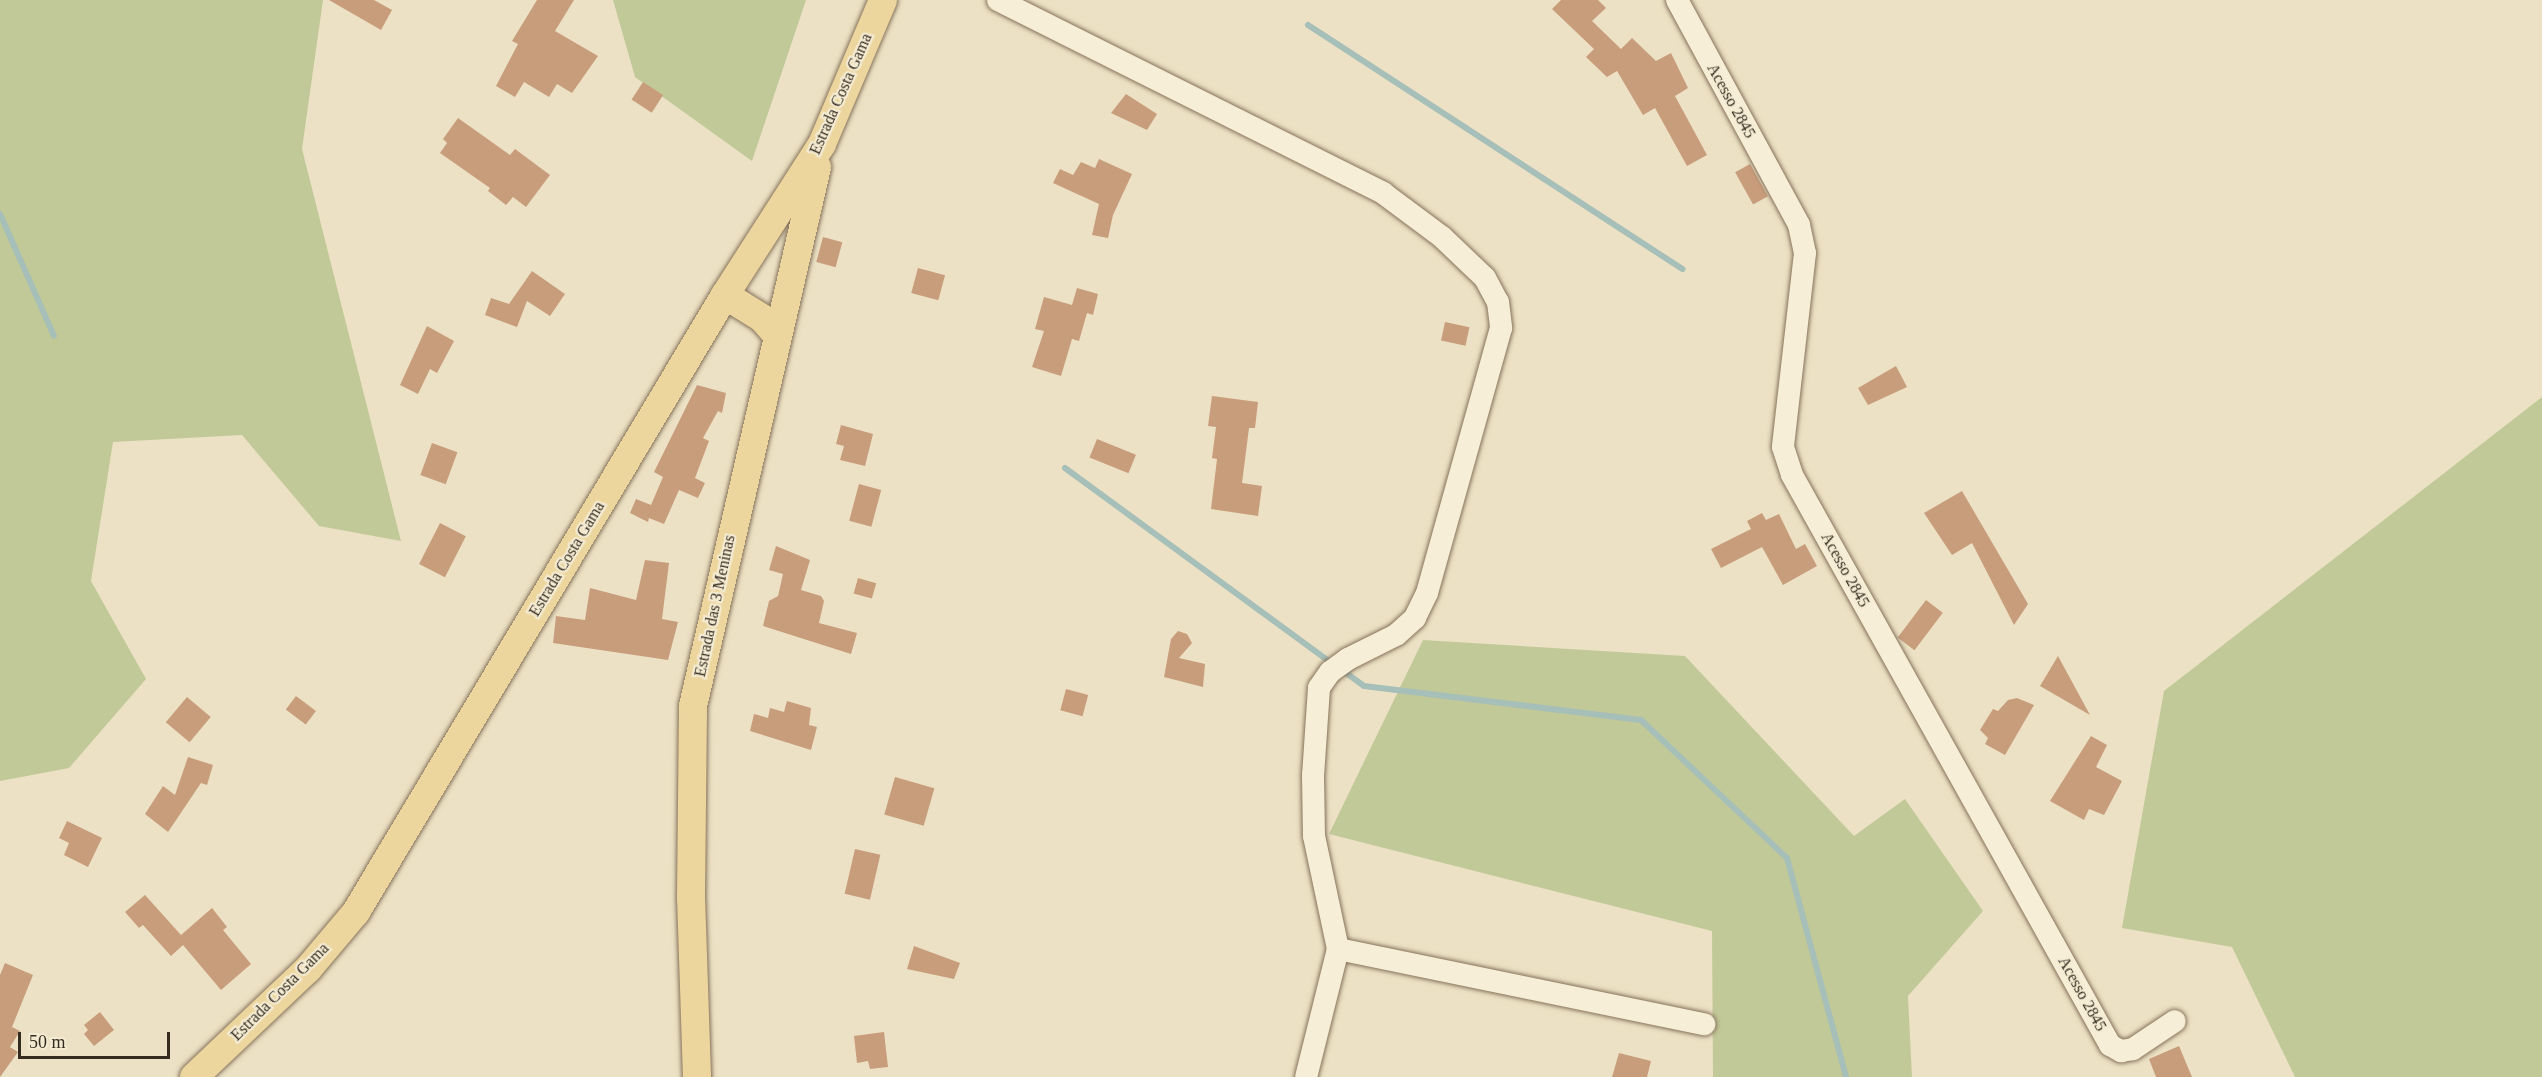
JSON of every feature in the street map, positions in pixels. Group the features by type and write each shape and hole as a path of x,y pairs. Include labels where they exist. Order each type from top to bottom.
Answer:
{"main road":[{"name":"Estrada Costa Gama","path":"194,1077 308,969 356,912 725,296 822,144 883,0"},
{"name":"Estrada das 3 Meninas","path":"697,1077 691,898 693,706 776,334 822,144"},
{"path":"725,296 762,318 776,334"}],"street":[{"path":"998,0 1383,193 1442,237 1485,278 1498,302 1501,328 1427,593 1415,618 1396,635 1348,659 1330,672 1319,688 1313,775 1314,836 1338,949 1306,1077"},
{"name":"Acesso 2845","path":"1677,0 1799,225 1805,253 1783,447 1792,475 2110,1044 2121,1051 2133,1049 2175,1021"},
{"path":"1338,949 1704,1024"}],"green space":[{"path":"0,0 323,0 302,149 401,541 319,526 242,435 113,442 91,581 146,679 69,768 0,781"},
{"path":"613,0 806,0 752,161 635,77"},
{"path":"2542,397 2542,1077 2295,1077 2232,947 2122,928 2164,691"},
{"path":"1423,640 1685,656 1854,836 1905,799 1983,911 1908,996 1912,1077 1713,1077 1712,931 1329,834"}],"building":[{"path":"329,0 374,0 392,10 381,30"},
{"path":"537,0 574,0 555,31 598,56 572,93 557,84 549,97 524,82 515,97 496,86 518,44 512,41"},
{"path":"1561,0 1598,0 1606,8 1592,21 1621,49 1632,38 1656,61 1671,53 1688,88 1675,96 1707,155 1687,166 1655,108 1643,115 1617,71 1607,77 1586,57 1594,49 1552,9"},
{"path":"643,82 663,95 652,113 632,100"},
{"path":"1126,94 1157,114 1147,130 1111,113"},
{"path":"458,118 510,155 515,149 550,175 526,207 513,197 506,205 488,191 490,188 440,153 447,143 443,139"},
{"path":"1099,159 1132,174 1113,215 1108,238 1092,235 1099,204 1053,183 1060,169 1073,175 1081,162 1095,168"},
{"path":"1750,164 1768,196 1753,205 1735,172"},
{"path":"823,237 842,242 836,267 816,262"},
{"path":"918,268 945,275 938,300 911,293"},
{"path":"532,271 565,294 550,316 527,301 517,327 485,315 491,298 509,304"},
{"path":"1077,288 1098,294 1093,315 1087,313 1079,341 1072,339 1061,376 1032,367 1044,331 1035,329 1044,297 1072,305"},
{"path":"1445,322 1469,327 1466,346 1441,341"},
{"path":"427,326 454,341 437,373 430,369 418,394 400,385"},
{"path":"1896,366 1907,387 1868,405 1858,388"},
{"path":"697,385 726,393 722,413 718,411 703,438 709,441 695,478 705,483 698,498 679,490 664,524 649,518 648,522 630,513 636,499 651,505 663,477 654,472"},
{"path":"1212,396 1258,402 1255,428 1249,428 1242,483 1262,486 1258,516 1211,509 1217,459 1212,458 1216,427 1208,426"},
{"path":"841,425 873,434 865,466 840,460 844,446 836,444"},
{"path":"1097,439 1136,455 1128,473 1090,458"},
{"path":"432,443 457,452 446,484 420,475"},
{"path":"859,484 881,490 871,527 849,521"},
{"path":"1962,491 2028,604 2014,625 1972,543 1952,555 1924,513"},
{"path":"1762,513 1766,520 1779,514 1796,549 1805,544 1817,566 1783,585 1762,547 1721,568 1711,549 1751,529 1747,521"},
{"path":"440,523 466,536 445,577 419,564"},
{"path":"776,546 810,560 801,590 821,596 824,601 819,623 857,633 851,654 763,626 769,601 778,596 783,574 769,570"},
{"path":"645,560 669,563 662,619 678,622 668,660 553,643 556,616 585,620 590,588 636,600"},
{"path":"858,578 876,583 872,599 854,593"},
{"path":"1926,600 1943,613 1914,650 1898,638"},
{"path":"1178,631 1187,634 1192,643 1179,658 1205,664 1203,687 1164,677 1171,639"},
{"path":"2058,656 2090,715 2040,686"},
{"path":"1066,689 1088,695 1083,716 1060,710"},
{"path":"296,696 316,711 306,725 286,710"},
{"path":"187,697 211,717 190,742 166,722"},
{"path":"2017,698 2034,705 2005,755 1985,744 1988,738 1980,730 1993,709 1998,711 2008,700"},
{"path":"787,701 811,708 809,725 817,727 811,750 750,731 754,714 768,718 770,708 784,712"},
{"path":"2091,736 2107,745 2096,767 2122,781 2104,815 2089,809 2084,820 2050,801"},
{"path":"188,757 213,765 207,785 201,783 168,832 145,814 163,786 175,795"},
{"path":"895,777 934,788 924,826 884,814"},
{"path":"67,821 102,838 88,867 64,855 69,843 59,838"},
{"path":"855,849 880,855 870,900 845,894"},
{"path":"145,895 181,935 212,908 227,927 223,930 251,964 221,990 183,945 171,956 143,925 139,928 125,912"},
{"path":"914,946 960,963 954,979 907,969"},
{"path":"5,963 33,975 12,1027 20,1031 10,1047 18,1052 0,1077 0,975"},
{"path":"100,1012 114,1030 94,1046 84,1034 88,1030 84,1025"},
{"path":"884,1032 888,1067 870,1069 868,1061 857,1063 854,1036"},
{"path":"2179,1046 2192,1077 2156,1077 2149,1059"},
{"path":"1619,1053 1651,1061 1647,1077 1612,1077"}],"waterway":[{"path":"1308,25 1682,269"},
{"path":"0,214 54,336"},
{"path":"1065,468 1333,664"},
{"path":"1342,670 1364,686 1641,720 1787,858 1846,1077"}]}
